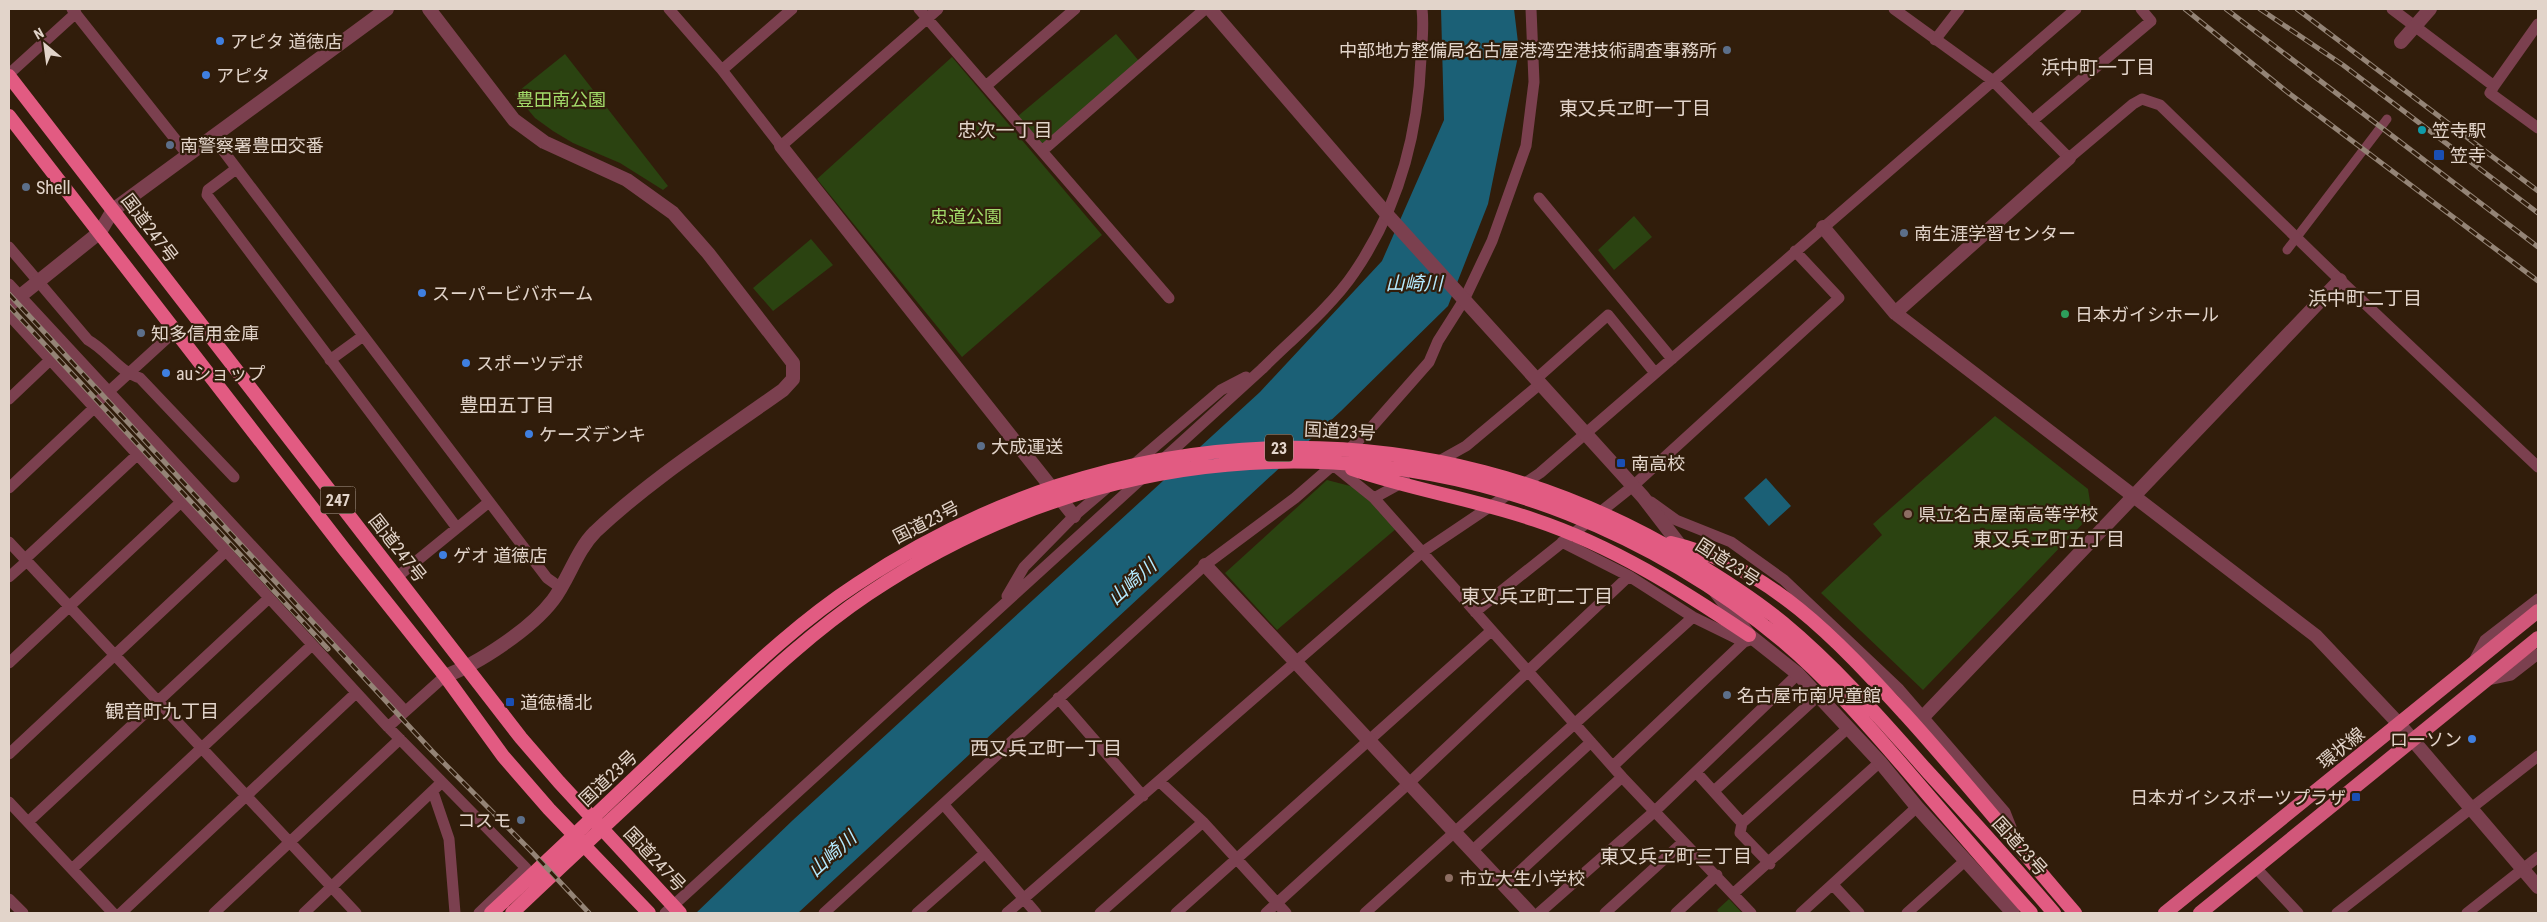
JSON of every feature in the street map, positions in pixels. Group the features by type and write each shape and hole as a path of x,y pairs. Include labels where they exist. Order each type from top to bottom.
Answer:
{"highway":[{"name":"国道247号","path":"9,75 521,738 673,911"},
{"name":"247","path":"9,116 445,676 516,772 649,913"},
{"name":"国道23号","path":"491,913 725,693 818,612 891,562 947,531 1006,504 1067,482 1175,456 1239,448 1302,447 1390,453 1453,464 1534,485 1616,519 1658,540 1722,578 1782,621 1839,674 2054,913"},
{"name":"国道23号","path":"512,913 737,703 816,633 868,594 925,559 1020,514 1125,480 1169,471 1236,462 1331,463 1414,471 1469,482 1543,504 1621,536 1678,567 1725,597 1784,642 1849,705 2030,913"},
{"path":"1331,463 1380,479 1536,520 1617,554 1677,588 1749,639"},
{"path":"1658,540 1702,550 1750,574 1777,591 1860,664 1955,768 2019,848 2075,913"}],"main road":[{"name":"環状線","path":"2165,913 2400,725 2538,611"},
{"path":"2200,913 2538,638"}],"street":[{"path":"14,300 100,232 113,210 387,9"},
{"path":"388,727 445,676 468,668 521,630 552,601 593,534 660,478 783,390 793,379 793,364 708,253 673,214 627,180 544,142 514,120 429,9"},
{"path":"669,9 722,70 1074,516"},
{"path":"722,70 792,9"},
{"path":"919,9 1169,298"},
{"path":"781,146 938,9"},
{"path":"986,86 1075,9"},
{"path":"1042,151 1205,9"},
{"path":"1210,9 1389,216 1584,434 1643,497 1749,639"},
{"path":"673,911 1001,606 1262,369 1311,321 1354,274 1389,216 1410,147 1420,87 1422,9"},
{"path":"824,913 1205,565 1306,489 1331,463 1370,429 1429,362 1438,341 1492,241 1526,146 1534,82 1531,9"},
{"path":"1894,9 1992,80 2069,158"},
{"path":"1936,40 1959,9"},
{"path":"1007,913 1160,782 1421,553 1540,473 2076,9"},
{"path":"2032,121 2151,20 2141,9"},
{"path":"2392,9 2494,86"},
{"path":"2401,42 2430,9"},
{"path":"9,75 74,11 187,154"},
{"path":"2538,24 2490,93 2538,128"},
{"path":"1895,313 2069,158 2133,104 2142,99 2160,105 2340,280 2538,467"},
{"path":"2287,250 2387,119"},
{"path":"212,136 547,578 561,588"},
{"path":"236,169 208,190 207,195 457,528"},
{"path":"1539,198 1672,359"},
{"path":"1824,227 1895,313 2316,636 2400,725 2538,887"},
{"path":"9,247 88,340 100,346 126,374 140,378 234,477"},
{"path":"1475,612 1633,486 1839,298 1795,251"},
{"path":"1923,716 2340,280"},
{"path":"9,284 14,300 108,390 405,711"},
{"path":"1374,498 1466,446 1538,382 1608,315 1654,373"},
{"path":"9,316 356,693 526,868 479,913"},
{"path":"9,488 93,407 108,390 176,331"},
{"path":"330,360 363,336"},
{"path":"9,399 50,360"},
{"path":"1001,606 1024,567 1074,516 1221,390 1262,369"},
{"path":"9,577 137,455"},
{"path":"1331,463 1374,498 1622,777 1655,811 1682,843 1734,893 1750,913"},
{"path":"1643,497 1676,520 1731,542 1784,580 1899,689 1923,716 2006,812 2019,848"},
{"path":"9,663 181,502"},
{"path":"397,577 489,502"},
{"path":"9,542 356,913"},
{"path":"1562,542 1628,576 1693,617 1749,639 1798,674 1880,762 1917,807 2013,913"},
{"path":"9,754 226,551"},
{"path":"1205,565 1368,742 1456,832 1530,913"},
{"path":"1266,913 1408,784 1628,576"},
{"path":"28,822 269,598"},
{"path":"2472,664 2486,640 2538,599"},
{"path":"1365,913 1693,617"},
{"path":"1176,913 1492,631"},
{"path":"1613,766 1749,639"},
{"path":"72,869 312,645"},
{"path":"2486,680 2511,675 2538,654"},
{"path":"1539,913 1655,811 1798,674"},
{"path":"121,913 356,693"},
{"path":"1714,791 1818,696"},
{"path":"1058,698 1143,796"},
{"path":"1770,864 1740,833 1742,823 1848,728"},
{"path":"214,913 400,739"},
{"path":"1473,850 1591,742"},
{"path":"2337,913 2472,810 2538,756"},
{"path":"1734,893 1770,864 1880,762"},
{"path":"1696,772 1742,823"},
{"path":"1504,886 1622,777"},
{"path":"304,913 442,782"},
{"path":"1160,782 1202,822 1286,913"},
{"path":"433,792 449,839 455,913"},
{"path":"9,802 114,913"},
{"path":"944,805 1036,913"},
{"path":"1801,913 1917,807"},
{"path":"1100,913 1202,822"},
{"path":"1605,913 1682,843"},
{"path":"917,913 984,853"},
{"path":"2471,912 2538,857"},
{"path":"1907,913 1966,860"},
{"path":"2256,868 2298,913"},
{"path":"1676,913 1717,875"},
{"path":"1833,885 1859,913"},
{"path":"9,899 23,913"}],"green space":[{"path":"1116,34 1139,61 1043,145 1018,116"},
{"name":"豊田南公園","path":"565,54 668,186 663,190 620,163 573,143 553,131 535,118 515,94"},
{"name":"忠道公園","path":"952,57 1102,235 962,357 817,179"},
{"path":"1634,216 1652,237 1614,270 1598,250"},
{"path":"811,239 833,265 773,311 753,288"},
{"path":"1995,416 2088,489 2092,514 1923,690 1821,593 1882,535 1873,524"},
{"path":"1327,480 1354,487 1372,500 1397,528 1277,630 1225,573"},
{"path":"1729,899 1742,913 1719,913 1717,910"}],"water":[{"name":"山崎川","path":"1441,9 1514,9 1519,51 1488,204 1448,306 1341,411 798,913 696,913 793,820 1260,392 1382,261 1444,120"},
{"path":"1766,478 1791,506 1769,526 1744,498"}],"railway":[{"path":"2185,9 2286,91 2538,281"},
{"path":"2226,9 2538,247"},
{"path":"2260,9 2343,65 2538,213"},
{"path":"2297,9 2538,191"},
{"path":"9,294 432,751 589,913"},
{"path":"9,306 328,649"}],"place":[{"name":"アピタ 道徳店","path":"220,41"},
{"name":"中部地方整備局名古屋港湾空港技術調査事務所","path":"1727,50"},
{"name":"アピタ","path":"206,75"},
{"name":"笠寺駅","path":"2422,130"},
{"name":"南警察署豊田交番","path":"170,145"},
{"name":"笠寺","path":"2439,155"},
{"name":"Shell","path":"26,187"},
{"name":"南生涯学習センター","path":"1904,233"},
{"name":"スーパービバホーム","path":"422,293"},
{"name":"日本ガイシホール","path":"2065,314"},
{"name":"知多信用金庫","path":"141,333"},
{"name":"スポーツデポ","path":"466,363"},
{"name":"auショップ","path":"166,373"},
{"name":"ケーズデンキ","path":"529,434"},
{"name":"大成運送","path":"981,446"},
{"name":"南高校","path":"1621,463"},
{"name":"県立名古屋南高等学校","path":"1908,514"},
{"name":"ゲオ 道徳店","path":"443,555"},
{"name":"名古屋市南児童館","path":"1727,695"},
{"name":"道徳橋北","path":"510,702"},
{"name":"ローソン","path":"2472,739"},
{"name":"日本ガイシスポーツプラザ","path":"2356,797"},
{"name":"コスモ","path":"521,820"},
{"name":"市立大生小学校","path":"1449,878"}],"district":[{"name":"浜中町一丁目","path":"2098,67"},
{"name":"東又兵ヱ町一丁目","path":"1635,108"},
{"name":"忠次一丁目","path":"1005,130"},
{"name":"浜中町二丁目","path":"2365,298"},
{"name":"豊田五丁目","path":"507,405"},
{"name":"東又兵ヱ町五丁目","path":"2049,539"},
{"name":"東又兵ヱ町二丁目","path":"1537,596"},
{"name":"観音町九丁目","path":"162,711"},
{"name":"西又兵ヱ町一丁目","path":"1046,748"},
{"name":"東又兵ヱ町三丁目","path":"1676,856"}]}
